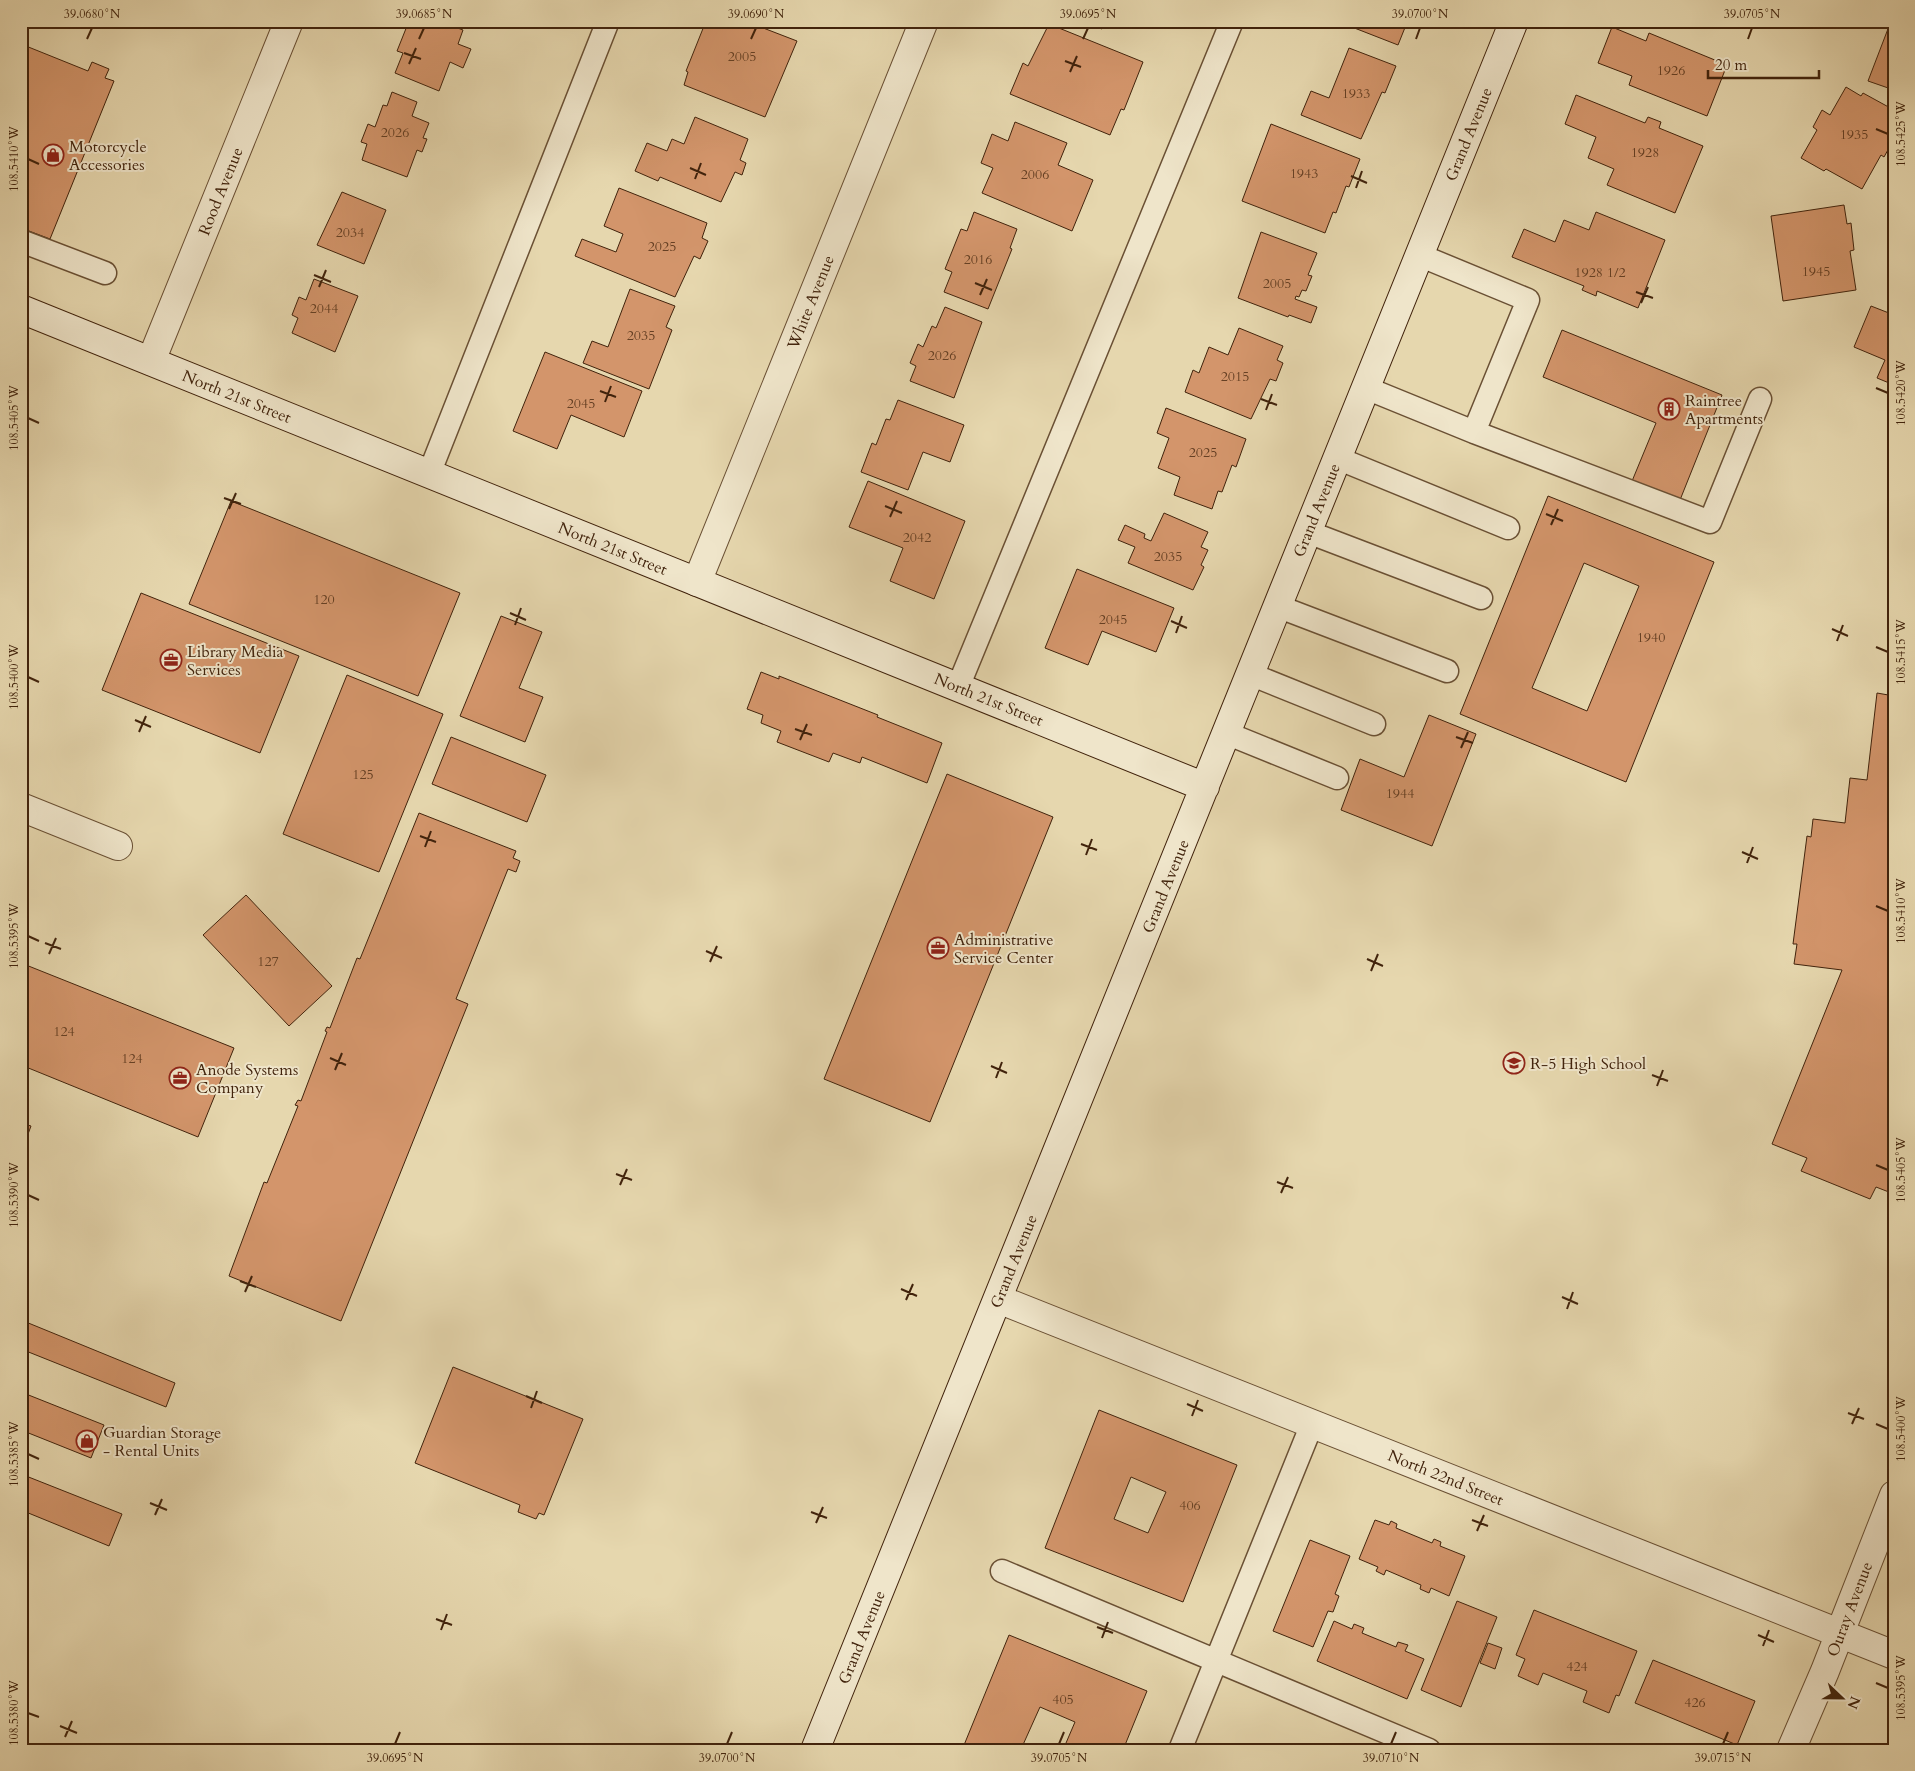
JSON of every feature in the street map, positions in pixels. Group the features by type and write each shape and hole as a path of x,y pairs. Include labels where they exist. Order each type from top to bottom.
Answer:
{"street":[{"name":"Rood Avenue","path":"151,361 289,21"},
{"name":"White Avenue","path":"697,582 924,21"},
{"name":"Grand Avenue","path":"816,1750 1514,21"},
{"name":"North 21st Street","path":"21,309 1205,787"},
{"path":"21,808 118,846"},
{"name":"North 22nd Street","path":"998,1299 1894,1655"},
{"name":"Ouray Avenue","path":"1791,1750 1894,1495"}],"lane":[{"path":"429,474 608,21"},
{"path":"958,687 1232,21"},
{"path":"21,241 106,273"},
{"path":"1419,255 1528,300 1474,432"},
{"path":"1366,388 1474,432 1710,522 1760,399"},
{"path":"1337,458 1508,528"},
{"path":"1308,532 1481,598"},
{"path":"1277,606 1447,671"},
{"path":"1250,674 1374,724"},
{"path":"1226,733 1337,778"},
{"path":"1180,1750 1312,1424"},
{"path":"1002,1571 1428,1750"}],"building":[{"path":"409,21 457,21 455,27 463,30 458,44 471,49 463,68 450,62 439,91 395,73 403,53 397,51"},
{"path":"706,21 745,21 797,41 765,117 684,85 688,72 686,71"},
{"path":"1084,21 1105,21 1102,29"},
{"path":"1412,21 1410,26 1406,25 1398,45 1339,22"},
{"path":"1891,21 1894,21 1894,90 1868,81"},
{"path":"1049,24 1143,62 1124,110 1121,109 1110,135 1010,94 1023,63 1028,66"},
{"path":"1612,27 1646,41 1649,33 1727,65 1707,116 1629,85 1632,76 1598,63"},
{"name":"Motorcycle Accessories","path":"21,44 88,71 92,62 109,69 105,78 114,81 50,239 21,228"},
{"path":"1349,48 1396,66 1385,93 1382,92 1361,139 1301,115 1311,91 1329,98"},
{"path":"1846,87 1861,96 1863,93 1894,110 1894,139 1884,157 1881,155 1862,189 1826,169 1824,171 1801,158 1817,130 1813,127 1822,110 1830,115"},
{"path":"392,92 417,102 412,116 429,123 423,138 427,139 422,152 417,150 407,177 362,160 367,144 361,142 368,124 375,127 383,105 387,106"},
{"path":"1576,95 1645,123 1648,117 1661,122 1659,128 1703,146 1675,213 1607,185 1614,169 1588,158 1596,137 1565,124"},
{"path":"695,117 748,139 740,160 746,163 742,175 735,172 721,202 660,177 658,181 635,171 647,143 667,151 672,139 684,144"},
{"path":"1015,122 1067,143 1058,165 1093,180 1072,231 982,193 993,168 981,163 992,134 1008,141"},
{"path":"1271,124 1360,159 1349,187 1346,186 1336,213 1333,212 1325,233 1242,201"},
{"path":"619,188 707,223 702,238 708,241 700,259 694,256 675,297 575,256 582,239 616,252 623,234 604,226"},
{"path":"342,192 386,210 364,264 317,245"},
{"path":"1844,205 1847,224 1851,223 1854,250 1850,251 1856,290 1783,301 1771,216"},
{"path":"974,212 1017,229 1010,248 1012,249 988,309 944,292 952,272 945,269 961,229 967,231"},
{"path":"1596,212 1665,240 1638,308 1597,291 1596,296 1582,290 1584,286 1512,257 1524,229 1555,242 1564,220 1589,230"},
{"path":"1261,232 1317,253 1308,275 1312,276 1306,291 1302,290 1299,297 1296,296 1295,299 1317,307 1311,323 1289,315 1288,317 1238,298"},
{"path":"314,279 358,296 335,352 292,333 298,318 292,315 299,297 306,300"},
{"path":"630,289 675,306 666,327 672,330 649,389 583,363 592,341 608,347"},
{"path":"1871,306 1894,315 1894,385 1877,378 1885,360 1854,347"},
{"path":"945,307 982,322 954,398 910,381 916,366 910,363 918,344 923,347 932,326 936,328"},
{"path":"1239,328 1283,346 1277,360 1283,363 1276,381 1270,379 1251,419 1185,392 1193,370 1199,373 1209,347 1228,355"},
{"name":"Raintree Apartments","path":"1562,330 1722,395 1678,505 1630,486 1656,423 1543,377"},
{"path":"545,352 642,391 624,437 571,415 557,449 513,431"},
{"path":"898,400 964,425 950,462 923,452 908,490 861,472 872,443 876,445 886,419 890,420"},
{"path":"1166,408 1246,439 1236,467 1232,465 1222,492 1218,491 1212,509 1174,495 1180,477 1158,468 1169,438 1157,433"},
{"path":"868,481 965,521 934,599 890,581 903,548 849,527"},
{"path":"1548,496 1714,562 1626,782 1460,714","holes":["1584,563 1639,586 1587,711 1532,688"]},
{"path":"231,501 460,593 418,696 189,604"},
{"path":"1164,513 1208,532 1201,547 1208,550 1201,565 1204,567 1193,590 1128,563 1135,547 1118,540 1125,525 1145,534 1144,538 1151,541"},
{"path":"1077,569 1174,608 1156,652 1102,631 1088,665 1045,648"},
{"path":"141,593 299,656 260,753 102,690"},
{"path":"501,616 542,632 519,688 543,697 525,742 460,716"},
{"path":"761,672 779,679 779,676 878,715 877,717 942,743 927,783 862,757 860,763 833,753 829,762 777,742 781,731 761,723 763,715 747,709"},
{"path":"347,675 443,714 379,872 283,834"},
{"path":"1877,693 1894,696 1894,1194 1876,1187 1870,1199 1801,1171 1807,1158 1772,1144 1842,970 1794,964 1797,944 1793,944 1807,836 1811,837 1813,819 1845,823 1850,778 1867,780"},
{"path":"1429,715 1476,734 1432,846 1341,810 1360,759 1404,777"},
{"path":"451,737 546,775 527,822 432,784"},
{"name":"Administrative Service Center","path":"947,774 1053,817 930,1122 824,1079"},
{"path":"419,813 516,851 513,858 520,861 516,872 508,869 456,999 468,1004 341,1321 229,1276 264,1182 267,1183 298,1106 295,1105 298,1100 301,1101 327,1032 325,1031 327,1027 330,1028 357,958 360,959"},
{"path":"246,895 332,986 289,1026 203,935"},
{"path":"21,963 234,1048 198,1137 21,1065"},
{"path":"21,1123 31,1126 24,1145 21,1144"},
{"path":"21,1320 175,1383 166,1407 21,1349"},
{"path":"453,1367 583,1419 544,1515 539,1513 536,1519 518,1512 520,1505 415,1463"},
{"path":"21,1392 104,1425 91,1458 21,1430"},
{"path":"1099,1410 1237,1465 1183,1602 1045,1548","holes":["1131,1477 1166,1492 1148,1533 1114,1519"]},
{"path":"21,1474 122,1514 109,1546 21,1510"},
{"path":"1375,1520 1389,1525 1391,1521 1397,1524 1396,1528 1432,1543 1434,1539 1441,1542 1440,1546 1465,1556 1449,1596 1431,1588 1429,1593 1420,1589 1421,1585 1386,1570 1384,1575 1376,1571 1378,1567 1359,1559"},
{"path":"1310,1540 1350,1556 1335,1594 1339,1596 1333,1612 1328,1611 1313,1647 1273,1631"},
{"path":"1457,1601 1497,1617 1461,1707 1421,1690"},
{"path":"1534,1610 1637,1651 1619,1696 1616,1695 1609,1713 1583,1702 1587,1691 1543,1673 1538,1685 1518,1676 1525,1659 1516,1655"},
{"path":"1334,1621 1352,1629 1354,1624 1364,1628 1362,1633 1396,1647 1398,1642 1408,1645 1405,1651 1424,1659 1407,1699 1317,1661"},
{"path":"1009,1635 1147,1691 1123,1750 1063,1750 1075,1722 1040,1707 1022,1747 1029,1750 962,1750"},
{"path":"1488,1643 1502,1648 1495,1669 1480,1663"},
{"path":"1653,1660 1755,1701 1737,1745 1635,1703"}],"place":[{"name":"Motorcycle Accessories","path":"53,155"},
{"name":"Raintree Apartments","path":"1669,409"},
{"name":"Library Media Services","path":"171,660"},
{"name":"Administrative Service Center","path":"938,948"},
{"name":"R-5 High School","path":"1514,1063"},
{"name":"Anode Systems Company","path":"180,1078"},
{"name":"Guardian Storage - Rental Units","path":"87,1441"}]}
